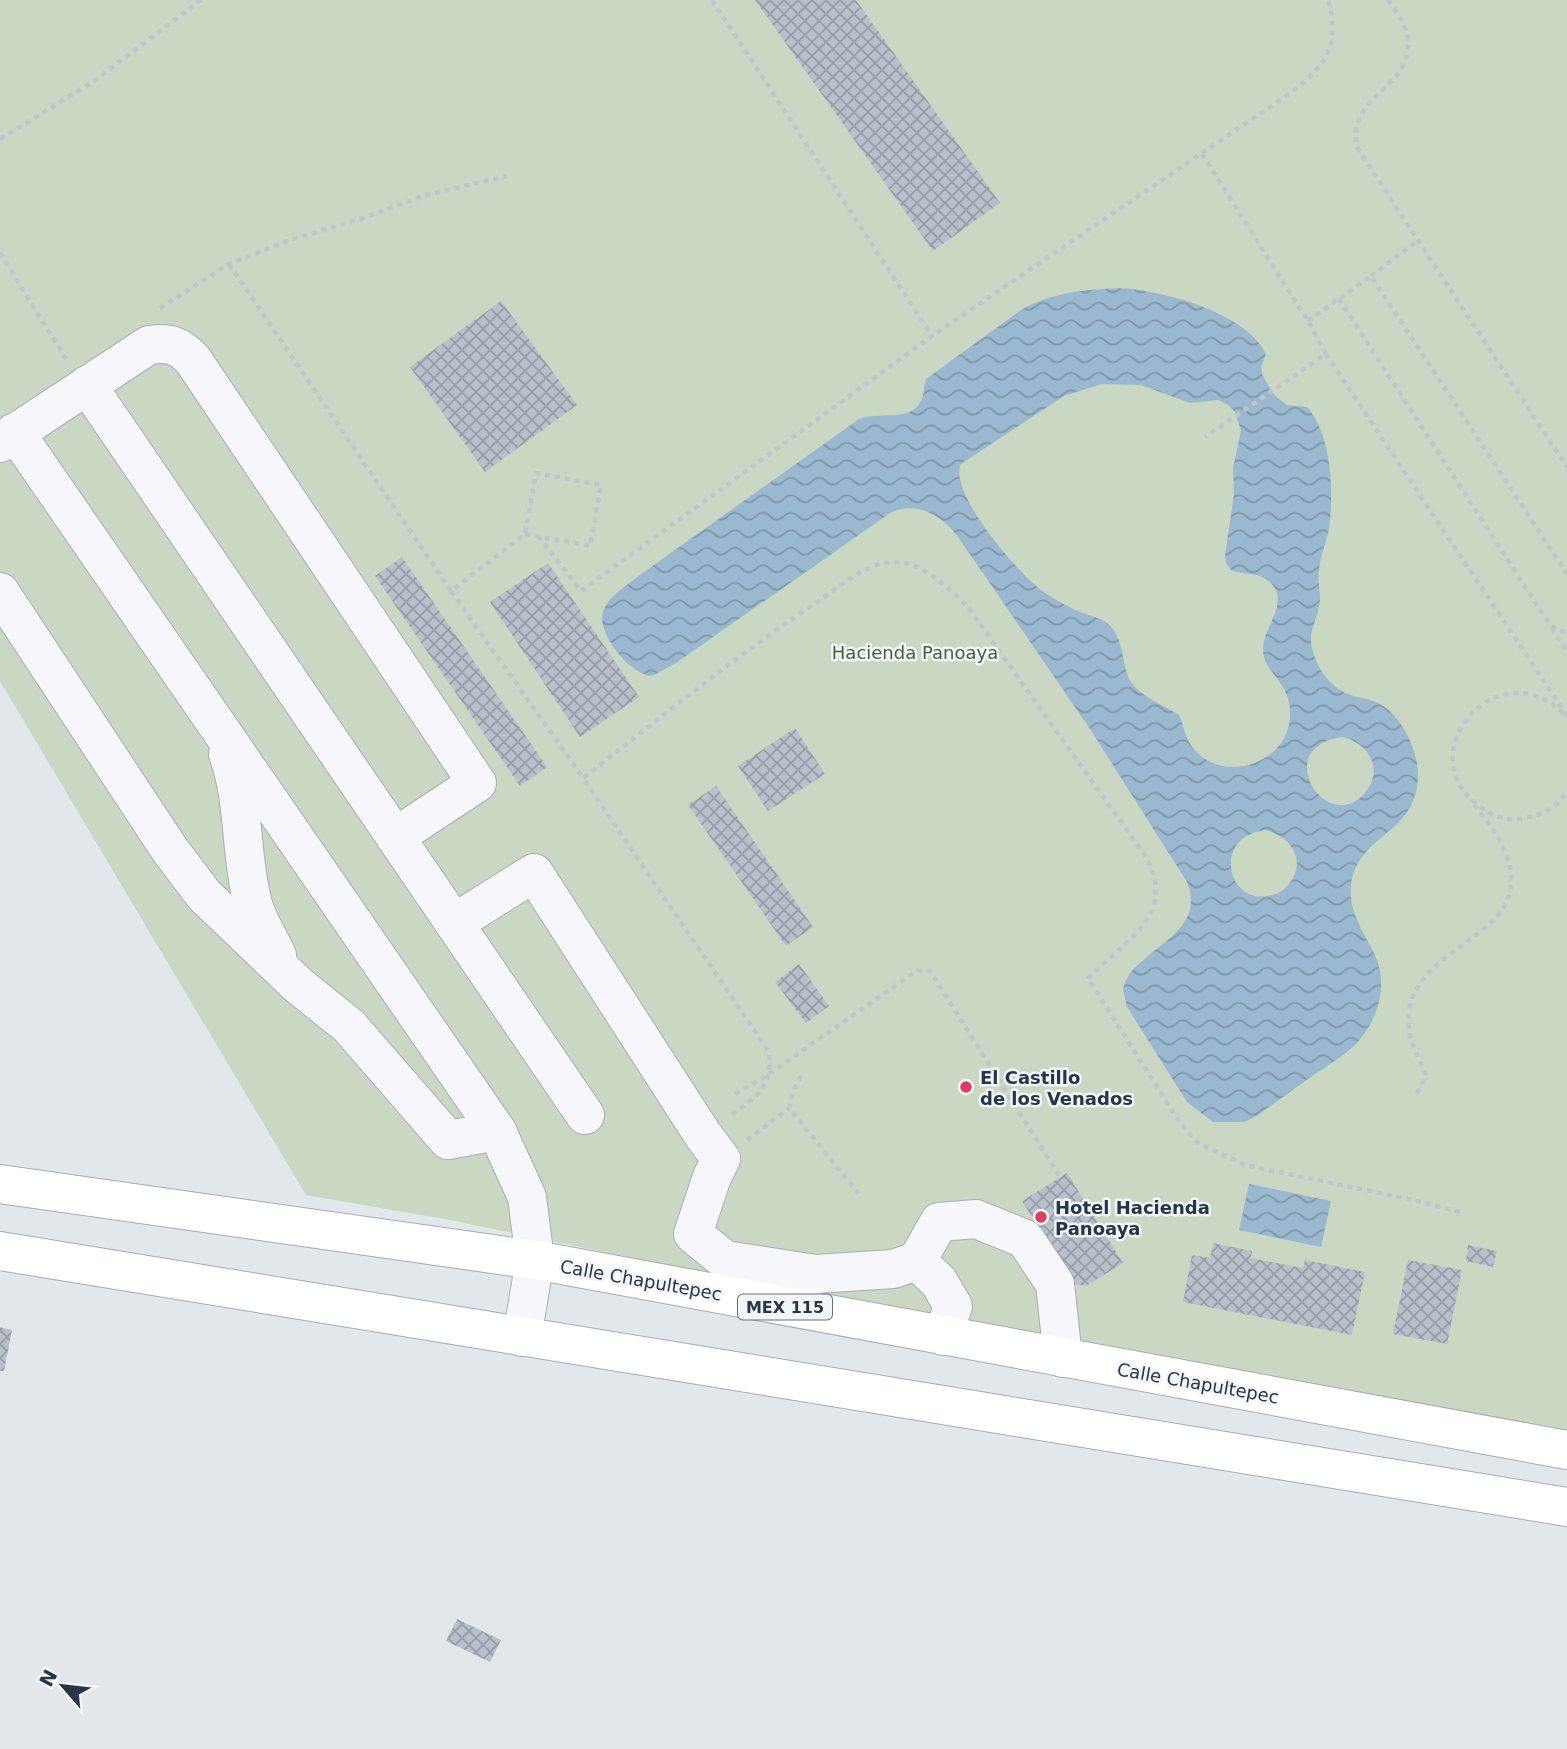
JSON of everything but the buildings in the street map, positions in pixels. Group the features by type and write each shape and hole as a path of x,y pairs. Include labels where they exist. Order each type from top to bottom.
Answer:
{"main road":[{"name":"Calle Chapultepec","path":"0,1184 535,1260 1567,1450"},
{"path":"0,1251 1567,1507"}],"lane":[{"path":"395,837 477,783 194,360 175,344 149,345 79,377 8,437 217,726 497,1131 527,1197 535,1260 522,1336"},
{"path":"79,377 584,1115"},
{"path":"0,592 170,850 204,895 298,985 349,1026 448,1140 497,1131"},
{"path":"217,726 234,776 252,903 278,956 298,985"},
{"path":"454,923 534,873 712,1147 712,1177 693,1234 724,1261 816,1274 894,1269 916,1261 939,1222 976,1219 1025,1239 1055,1284 1063,1358"},
{"path":"916,1261 939,1282 953,1306 943,1336"}],"path":[{"path":"0,139 94,81 201,0"},
{"path":"712,0 932,336"},
{"path":"538,536 581,591 932,336 1273,106 1307,80 1329,53 1333,36 1328,0"},
{"path":"1388,0 1407,32 1407,54 1392,82 1362,110 1356,124 1356,142 1364,162 1567,467"},
{"path":"1202,154 1326,354 1567,717"},
{"path":"152,313 229,264 290,240 426,195 507,176"},
{"path":"1308,321 1417,241"},
{"path":"0,253 79,377"},
{"path":"229,264 769,1052 769,1074 760,1094 712,1147"},
{"path":"1371,276 1567,573"},
{"path":"1339,299 1567,652"},
{"path":"1205,438 1326,354"},
{"path":"451,591 525,534 536,473 601,485 590,546 525,534"},
{"path":"583,778 751,646 870,567 893,562 918,568 939,580 968,607 1146,857 1155,874 1157,896 1152,914 1135,935 1088,978 1179,1122 1198,1143 1245,1165 1464,1213"},
{"path":"1545,615 1555,629 1567,633"},
{"path":"1417,1093 1426,1076 1410,1032 1410,1004 1416,989 1436,964 1491,924 1506,906 1511,895 1512,882 1507,855 1460,784 1454,765 1454,746 1460,727 1472,711 1490,698 1511,692 1533,694 1553,703 1567,717"},
{"path":"1471,800 1487,812 1506,819 1525,819 1544,813 1562,800 1567,792"},
{"path":"735,1094 769,1074 918,970 930,971 1060,1177"},
{"path":"712,1147 789,1108 793,1091 801,1076"},
{"path":"789,1108 859,1194"}],"green space":[{"name":"Hacienda Panoaya","path":"0,0 1567,0 1567,1432 869,1307 450,1220 306,1195 0,681"}],"water":[{"path":"1119,288 1179,299 1222,315 1240,326 1256,339 1266,354 1261,367 1262,374 1274,395 1287,405 1307,407 1315,419 1326,448 1331,499 1329,529 1320,565 1320,602 1311,642 1315,659 1335,687 1350,695 1380,704 1394,716 1408,736 1417,762 1417,784 1411,806 1397,824 1360,859 1351,885 1355,914 1372,949 1380,974 1380,1000 1376,1012 1354,1046 1255,1117 1244,1122 1213,1122 1187,1102 1127,1007 1123,989 1130,973 1184,923 1191,898 1187,882 1090,729 958,537 944,522 919,509 900,509 890,513 676,663 652,676 634,669 625,661 610,641 602,621 605,607 637,577 859,419 902,414 916,408 921,401 926,379 1021,310 1057,296","holes":["1102,384 1141,385 1190,403 1218,400 1235,412 1241,431 1233,468 1234,494 1226,563 1235,572 1262,577 1272,584 1277,593 1276,611 1263,649 1264,658 1287,695 1290,717 1287,733 1278,746 1267,757 1252,764 1221,766 1207,760 1194,749 1179,715 1150,699 1129,679 1118,637 1107,623 1063,604 1034,584 1004,553 975,513 965,494 960,477 961,464 1064,396","1342,737 1359,744 1370,757 1374,773 1372,781 1367,790 1352,803 1337,805 1323,799 1312,787 1307,772 1309,757 1320,745","1265,830 1280,836 1292,847 1297,862 1296,870 1289,884 1278,893 1257,896 1245,891 1236,882 1231,870 1231,857 1237,845 1248,835"]},
{"path":"1249,1184 1331,1201 1321,1247 1239,1230"}],"place":[{"name":"El Castillo de los Venados","path":"966,1087"},
{"name":"Hotel Hacienda Panoaya","path":"1041,1217"}]}
